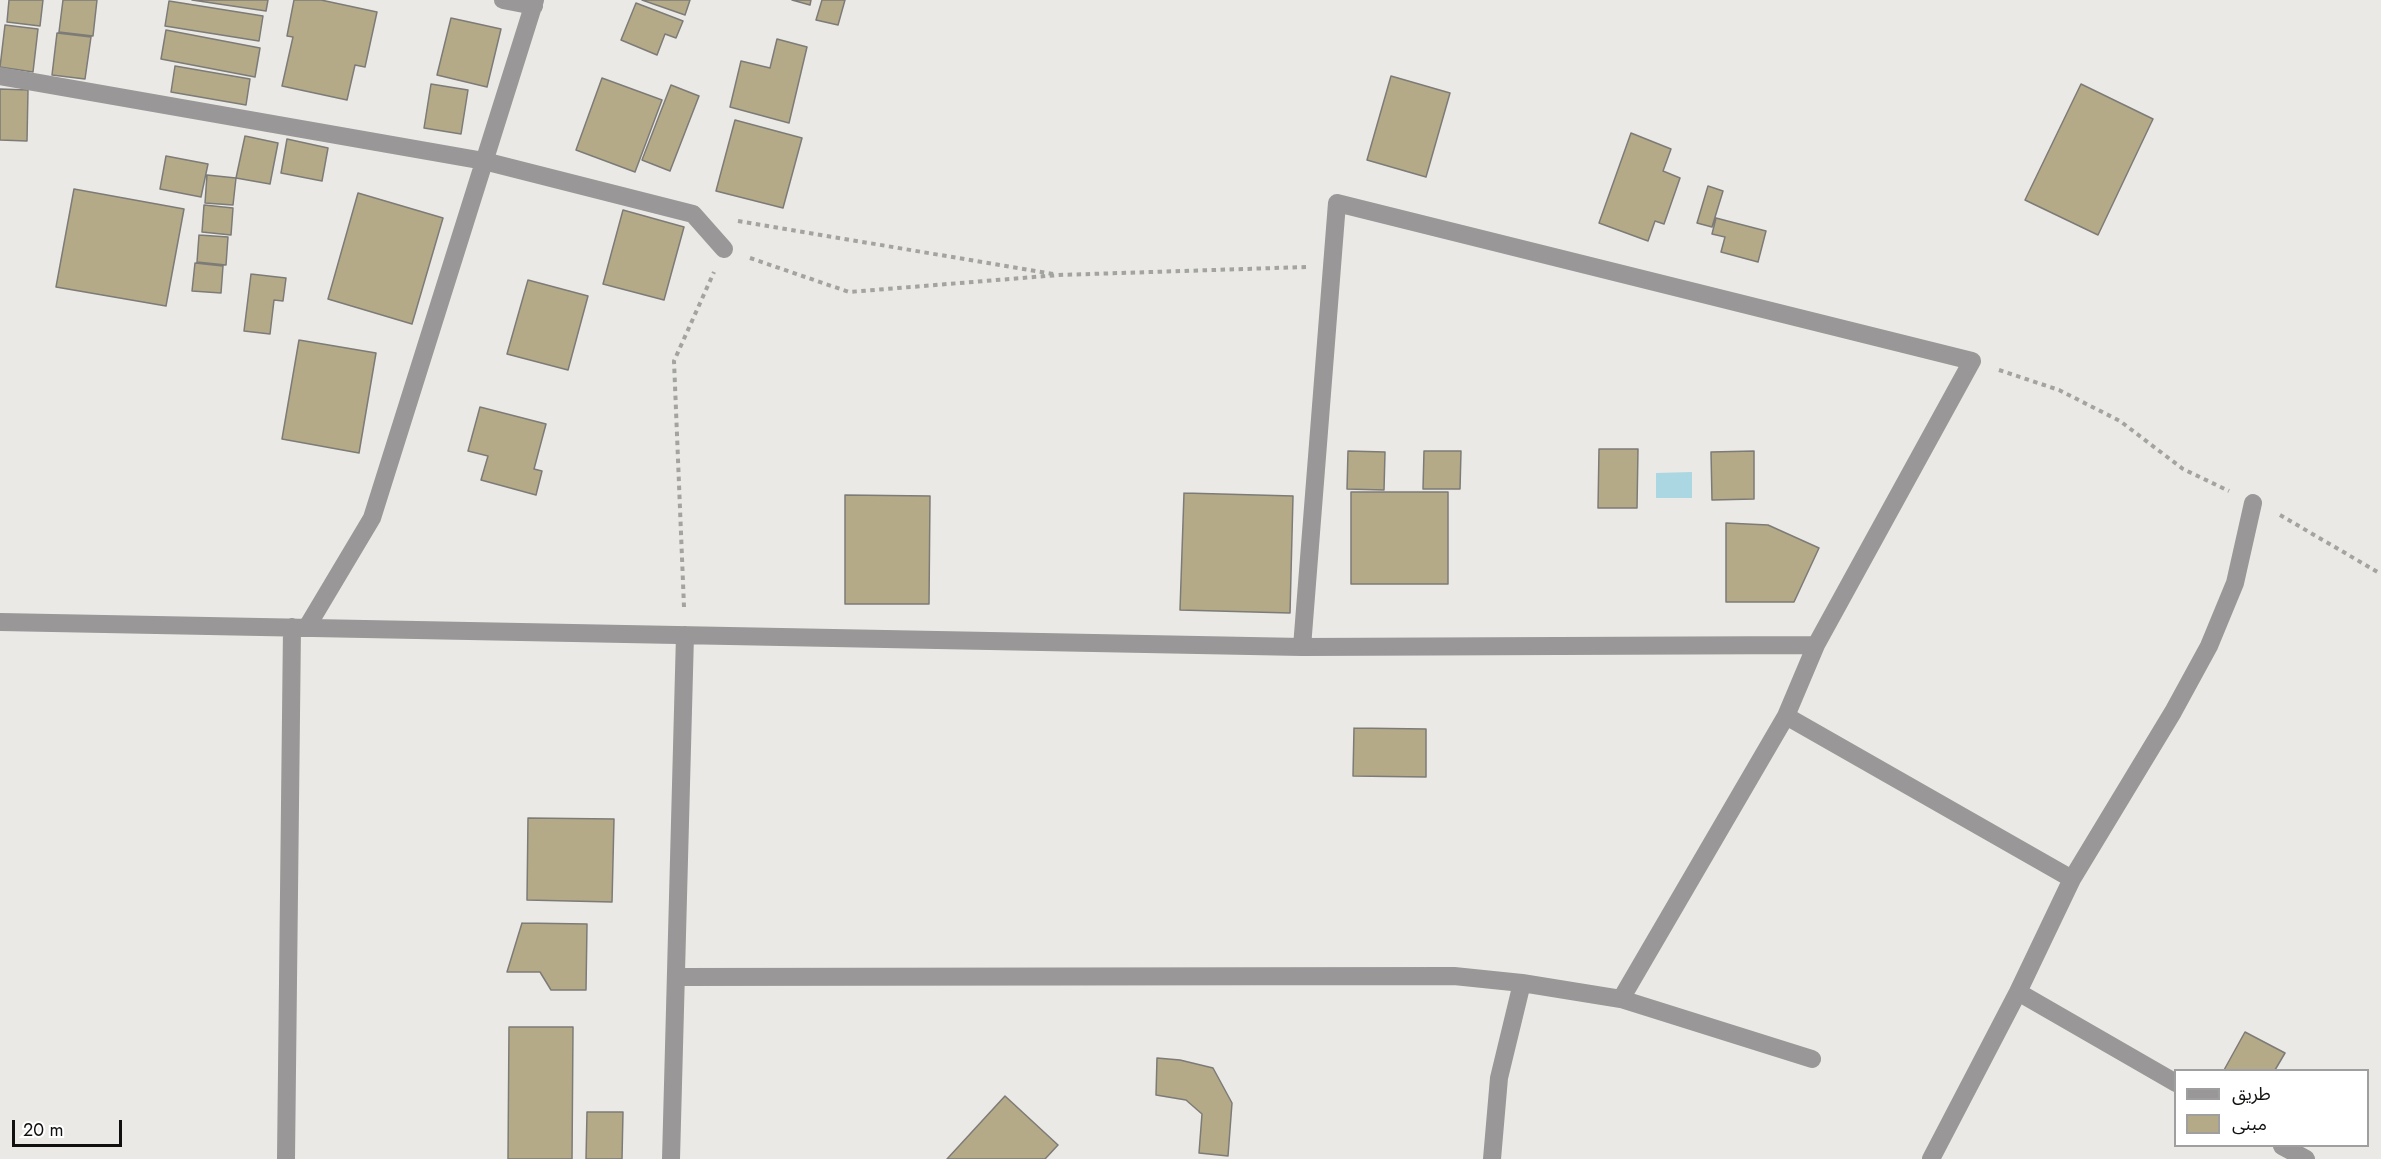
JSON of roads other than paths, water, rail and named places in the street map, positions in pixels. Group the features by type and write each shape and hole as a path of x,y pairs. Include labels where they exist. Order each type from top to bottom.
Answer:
{"street":[{"path":"286,1159 299,627 372,518 535,3 503,0"},
{"path":"0,76 484,161 693,214 724,249"},
{"path":"1302,647 1337,203 1972,361 1816,645 1786,716 1621,999"},
{"path":"1931,1159 2018,992 2072,879 2173,711 2209,646 2235,583 2253,503"},
{"path":"0,622 1302,647 1816,645"},
{"path":"672,1159 685,635"},
{"path":"1786,716 2072,879"},
{"path":"676,977 1454,976 1522,983 1621,999 1812,1059"},
{"path":"1492,1159 1499,1078 1522,983"},
{"path":"2018,992 2174,1082"},
{"path":"2284,1147 2306,1159"}],"water":[{"path":"1692,472 1692,498 1656,498 1656,473"}]}
